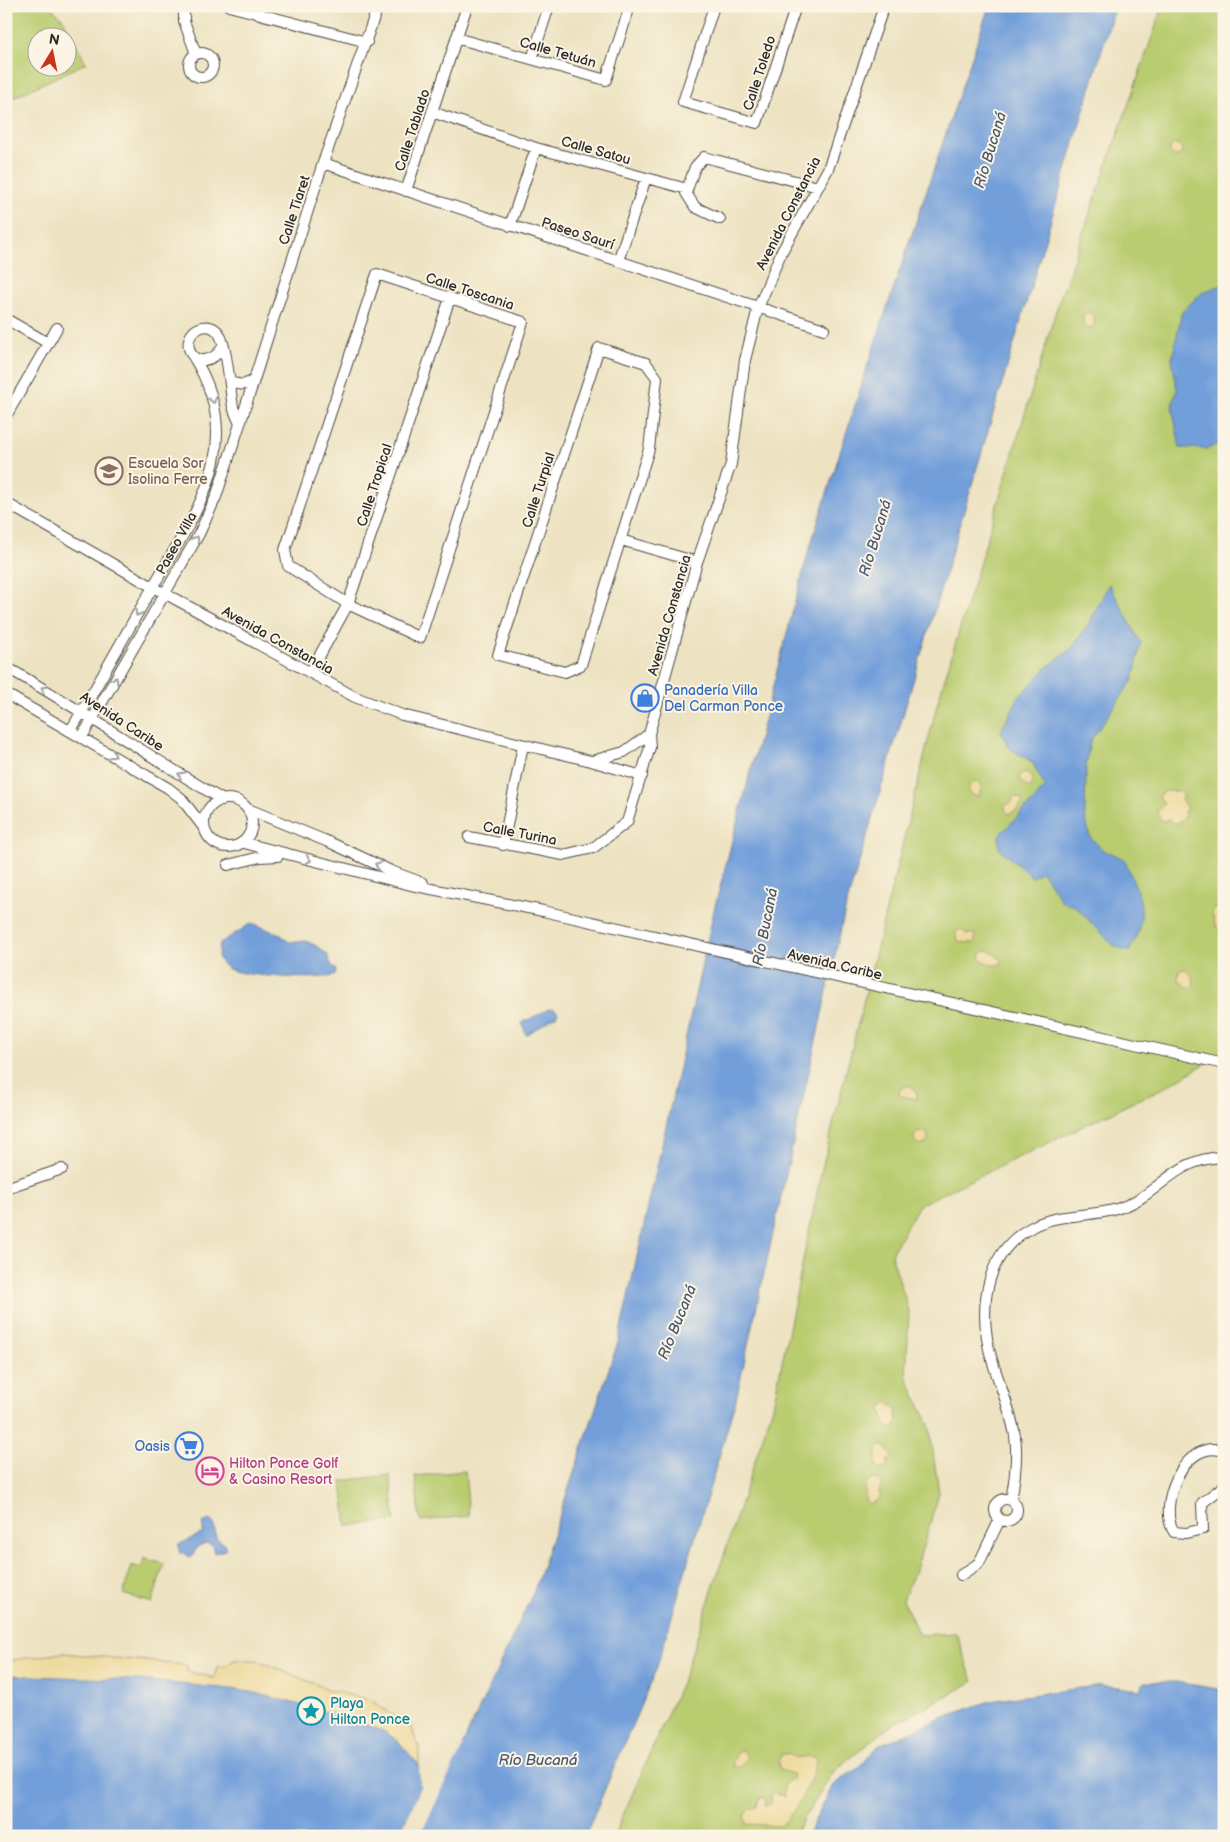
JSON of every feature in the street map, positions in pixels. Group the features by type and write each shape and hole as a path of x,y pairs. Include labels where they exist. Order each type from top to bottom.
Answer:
{"street":[{"path":"184,6 184,21 196,54"},
{"path":"229,6 254,9 367,42"},
{"name":"Calle Tiaret","path":"240,424 324,163 378,6"},
{"name":"Calle Tablado","path":"406,191 467,6"},
{"path":"532,59 549,6"},
{"name":"Calle Tetuán","path":"456,38 606,80 630,6"},
{"name":"Calle Toledo","path":"714,6 683,102 757,123 796,6"},
{"name":"Avenida Constancia","path":"6,503 153,587 355,696 402,716 591,761 642,776 650,747 649,734 697,562 731,464 745,360 758,308 781,253 828,169 884,6"},
{"name":"Calle Satou","path":"432,112 536,148 688,189"},
{"path":"510,226 536,148"},
{"path":"720,219 695,207 686,193 695,167 704,157 818,186"},
{"name":"Paseo Saurí","path":"324,163 824,329"},
{"path":"618,261 646,178"},
{"name":"Calle Toscania","path":"377,274 523,322 420,638 348,604 288,566 285,550 377,274"},
{"name":"Calle Tropical","path":"310,673 348,604 450,298"},
{"path":"6,319 48,344"},
{"name":"Paseo Villa","path":"70,730 193,518 210,480 216,454 218,430 214,403 207,378 189,348 188,339 193,331 201,327 210,327 218,331 222,339 233,408 240,424 216,497 199,534 82,737"},
{"path":"8,409 57,328"},
{"path":"193,356 201,360 210,360 218,356 222,348"},
{"name":"Calle Turpial","path":"599,348 646,363 657,378 649,449 621,540 581,665 565,672 498,655 599,348"},
{"path":"230,382 241,385 248,384 254,380"},
{"path":"621,540 697,562"},
{"name":"Avenida Caribe","path":"6,667 94,718 176,772 223,800"},
{"path":"6,694 168,788 180,798 204,828 209,838 222,847 230,848 244,843 252,830 253,823 248,809 237,801 223,800 216,802 206,813 204,828"},
{"path":"591,761 624,752 649,734"},
{"path":"503,845 524,746"},
{"name":"Calle Turina","path":"469,837 563,855 593,848 627,822 642,776"},
{"name":"Avenida Caribe","path":"248,809 440,890"},
{"name":"Avenida Caribe","path":"244,843 287,855 440,890 628,930 1224,1064"},
{"path":"228,865 260,857 287,855"},
{"path":"1011,1500 1015,1480 1015,1436 1004,1389 989,1349 985,1324 989,1277 995,1263 1012,1241 1033,1226 1047,1220 1104,1213 1123,1207 1146,1194 1185,1165 1197,1160 1224,1157"},
{"path":"6,1188 62,1169"},
{"path":"1224,1451 1212,1448 1199,1451 1180,1472 1171,1492 1171,1521 1174,1532 1186,1534 1203,1529 1202,1503 1224,1486"},
{"path":"1004,1498 1011,1500 1016,1505 1016,1515 1010,1520 1000,1519 996,1513 997,1502 1004,1498"},
{"path":"961,1575 979,1564 1000,1519"}],"green space":[{"path":"6,6 50,6 63,19 68,28 28,28 28,78 54,78 6,101"},
{"path":"1163,6 1224,6 1224,1059 1215,1058 1167,1086 919,1205 891,1254 909,1311 906,1376 929,1424 939,1493 918,1563 903,1600 919,1635 956,1633 973,1682 893,1724 834,1771 793,1836 614,1836 684,1676 773,1406 822,1169 938,701 1058,304"},
{"path":"78,48 86,63 78,67"},
{"path":"465,1471 469,1516 420,1521 415,1476"},
{"path":"390,1475 395,1520 347,1526 342,1481"},
{"path":"144,1558 164,1564 152,1603 123,1594 132,1565 141,1568"}],"sand":[{"path":"1178,144 1181,145 1181,155 1174,156 1171,155 1170,148 1171,145"},
{"path":"1088,312 1093,316 1094,322 1094,326 1089,329 1083,324 1083,315"},
{"path":"1026,772 1033,778 1032,785 1028,788 1019,779 1021,774"},
{"path":"974,781 981,783 980,795 977,797 969,793 969,785"},
{"path":"1163,791 1179,791 1183,795 1181,800 1187,808 1184,812 1185,817 1178,823 1173,823 1169,819 1162,821 1157,812 1164,804 1159,796"},
{"path":"1014,797 1019,797 1023,802 1017,810 1009,814 1005,810 1005,805 1011,803"},
{"path":"1215,908 1224,908 1222,931 1216,927 1212,914"},
{"path":"961,929 966,934 975,934 975,943 959,942 955,932"},
{"path":"988,950 1002,959 1000,965 991,965 980,959 981,953"},
{"path":"1183,969 1188,971 1193,978 1194,985 1190,989 1178,980 1179,971"},
{"path":"911,1085 917,1094 917,1099 900,1096 901,1088"},
{"path":"921,1131 926,1133 928,1138 926,1143 921,1145 916,1143 914,1138 916,1133"},
{"path":"885,1403 897,1409 898,1422 893,1428 887,1428 881,1409"},
{"path":"883,1445 892,1454 892,1458 887,1461 888,1466 882,1470 878,1469 876,1464 877,1449"},
{"path":"872,1479 878,1480 882,1484 879,1493 881,1496 877,1501 869,1504 865,1500 865,1486"},
{"name":"Playa Hilton Ponce","path":"62,1653 187,1665 186,1671 214,1678 217,1667 226,1666 234,1660 257,1660 329,1690 370,1700 410,1726 419,1747 419,1772 6,1693 6,1661"},
{"path":"740,1750 744,1751 747,1757 740,1767 734,1767 732,1761"},
{"path":"788,1753 796,1759 809,1756 817,1758 812,1776 798,1803 781,1826 746,1824 744,1816 750,1809 757,1807 760,1797 765,1798 766,1806 771,1803 770,1796 773,1793 785,1796 784,1785 792,1778 793,1774 780,1770 778,1762 781,1755"}],"water":[{"name":"Río Bucaná","path":"989,6 1115,6 846,906 736,1399 657,1667 585,1836 420,1836 534,1591 618,1342 715,906 808,553 871,355"},
{"path":"1224,284 1224,442 1207,449 1180,448 1172,406 1177,390 1172,359 1182,311 1203,292"},
{"path":"1109,584 1141,643 1133,680 1090,741 1086,766 1085,816 1090,837 1103,850 1124,859 1135,884 1141,905 1141,915 1140,926 1129,952 1113,945 1075,906 1062,902 1042,871 1032,877 999,849 999,835 1045,787 1032,762 1008,747 1001,731 1018,698 1046,668 1072,648 1090,622"},
{"path":"252,923 281,935 289,942 305,941 315,945 327,954 336,970 335,975 315,978 283,977 251,974 227,968 221,963 218,956 220,943"},
{"path":"549,1009 555,1009 558,1012 556,1016 526,1035 522,1023"},
{"path":"209,1520 214,1524 216,1538 226,1545 225,1550 214,1553 212,1545 206,1543 197,1547 193,1555 189,1557 183,1552 180,1554 178,1545 203,1533 203,1523"},
{"path":"6,1675 140,1680 232,1689 256,1693 346,1717 383,1731 397,1740 419,1765 420,1789 399,1836 6,1836"},
{"path":"1144,1682 1176,1682 1224,1690 1224,1836 807,1836 831,1789 838,1780 859,1768 878,1746 939,1719 990,1701 1101,1685 1141,1690"}],"pier":[{"path":"461,1746 463,1747 420,1836 417,1836"},
{"path":"419,1765 422,1770 423,1790 401,1836 399,1836 420,1789"}],"place":[{"name":"Escuela Sor Isolina Ferre","path":"109,471"},
{"name":"Panadería Villa Del Carman Ponce","path":"645,698"},
{"name":"Oasis","path":"189,1446"},
{"name":"Hilton Ponce Golf & Casino Resort","path":"210,1471"},
{"name":"Playa Hilton Ponce","path":"311,1711"}]}
